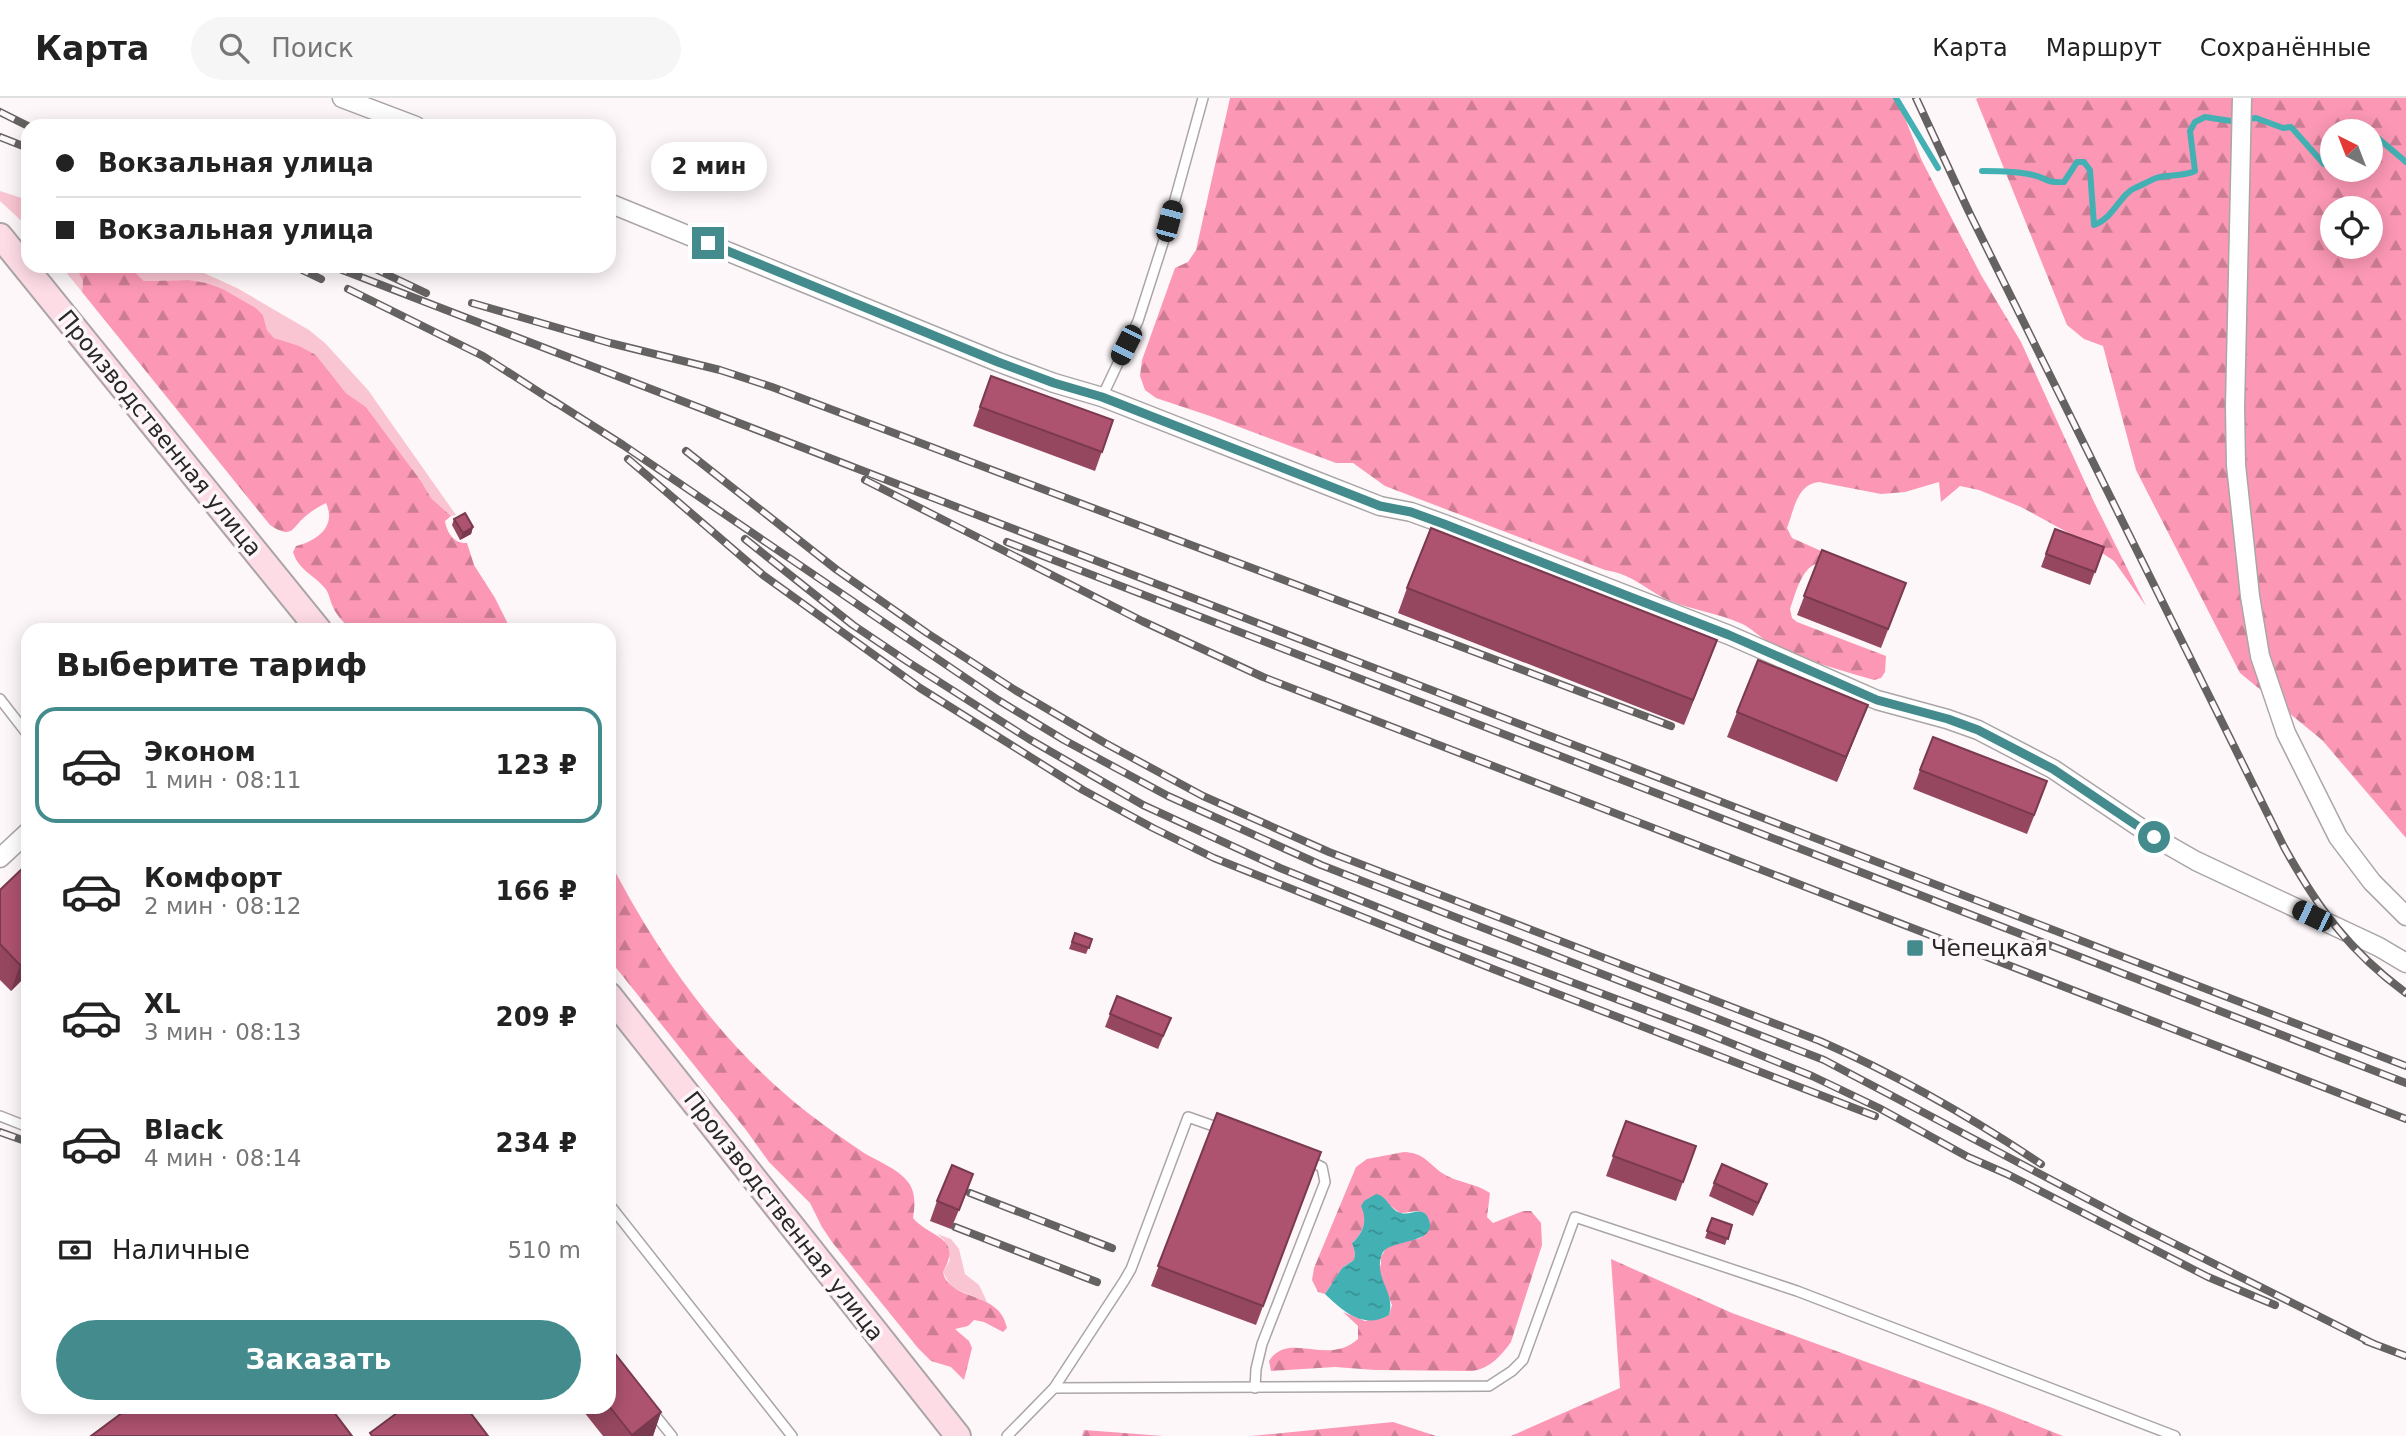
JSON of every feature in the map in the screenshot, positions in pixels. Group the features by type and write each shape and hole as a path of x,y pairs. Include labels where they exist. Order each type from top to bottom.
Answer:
{"main road":[{"name":"Производственная улица","path":"0,236 21,262"},
{"name":"Производственная улица","path":"30,273 313,623"},
{"name":"Производственная улица","path":"616,1004 958,1436"}],"street":[{"path":"342,98 398,119"},
{"path":"2242,98 2236,465 2250,596 2260,656 2286,733 2338,837 2372,882 2406,916"},
{"path":"616,207 998,362 1102,397 1380,506 1422,516 1729,635 1877,700 1978,730 2053,769 2154,837 2196,861 2379,947 2406,963"},
{"path":"0,858 21,838"}],"lane":[{"path":"1102,397 1138,321 1163,243 1203,98"},
{"path":"0,699 21,726"},
{"path":"0,1116 21,1124"},
{"path":"1007,1436 1054,1388 1131,1269 1188,1116 1226,1130"},
{"path":"1255,1388 1255,1369 1262,1344 1325,1182 1322,1167 1301,1158"},
{"path":"616,1213 792,1436"},
{"path":"1054,1388 1489,1386 1523,1360 1530,1347 1575,1217 1797,1291 2175,1436"},
{"path":"648,1406 672,1436"}],"shaded area":[{"path":"0,191 21,198 21,220 0,201"},
{"path":"67,273 79,273 83,281 82,292"},
{"path":"136,273 204,273 237,288 309,330 325,343 368,390 456,515 451,516 431,498 366,407 346,393 316,355 274,338 267,330 263,315 256,308 223,289 189,280 144,281"},
{"path":"937,1234 951,1239 959,1249 965,1274 979,1285 987,1302 951,1287 943,1272 950,1260 944,1240"}],"green space":[{"path":"1230,98 1897,98 1922,161 1981,275 2021,342 2094,502 2146,606 2114,561 2089,544 2021,507 1979,490 1960,486 1941,502 1939,482 1905,492 1881,494 1819,482 1812,484 1801,493 1794,506 1787,528 1792,538 1884,579 1821,563 1814,565 1804,574 1797,588 1790,609 1792,618 1886,656 1885,672 1881,678 1874,680 1822,665 1768,642 1740,623 1668,600 1623,575 1385,486 1353,463 1336,463 1156,398 1145,390 1140,376 1142,360 1175,268 1188,262 1196,250"},
{"path":"2406,98 2406,838 2322,740 2240,673 2136,470 2103,346 2084,339 2067,325 1976,99"},
{"path":"79,273 136,273 144,281 189,280 206,283 223,289 256,308 263,315 267,330 274,338 316,355 346,393 366,407 431,498 451,516 445,521 447,530 458,542 467,543 474,565 508,623 344,623 334,610 325,589 302,567 293,552 296,546 311,541 323,532 329,519 326,503 309,513 288,532 270,525 82,292 83,281"},
{"path":"616,873 671,964 720,1029 777,1087 808,1113 864,1153 904,1177 914,1195 913,1218 947,1245 948,1260 943,1272 947,1281 964,1293 995,1307 1002,1316 1007,1328 1003,1332 974,1320 968,1326 955,1329 969,1341 972,1348 964,1380 951,1367 931,1361 918,1348 832,1242 810,1203 769,1162 616,968"},
{"path":"1404,1152 1421,1156 1442,1173 1490,1193 1487,1217 1493,1223 1523,1211 1531,1211 1541,1223 1542,1245 1511,1342 1495,1361 1473,1371 1335,1367 1271,1371 1269,1361 1277,1352 1287,1348 1334,1350 1346,1347 1358,1339 1358,1326 1343,1312 1365,1321 1389,1315 1392,1305 1378,1272 1381,1257 1387,1246 1420,1238 1428,1231 1428,1218 1422,1213 1400,1213 1386,1200 1364,1211 1362,1229 1352,1243 1354,1260 1342,1268 1325,1294 1318,1292 1312,1280 1314,1268 1356,1167 1367,1159"},
{"path":"1611,1259 1732,1313 2063,1436 1511,1436 1620,1388"},
{"path":"1393,1422 1436,1436 1251,1436"},
{"path":"1084,1430 1163,1436 1082,1436"}],"water":[{"path":"1376,1194 1401,1213 1424,1213 1430,1228 1419,1238 1386,1249 1382,1254 1380,1271 1390,1299 1389,1315 1371,1320 1346,1312 1325,1294 1342,1268 1354,1260 1352,1243 1362,1231 1364,1222 1361,1206"}],"building":[{"path":"991,376 1113,420 1102,452 980,407"},
{"path":"465,513 473,527 463,533 454,519"},
{"path":"1431,528 1717,640 1693,700 1407,588"},
{"path":"2055,529 2104,547 2095,572 2046,554"},
{"path":"1822,550 1906,583 1888,629 1804,596"},
{"path":"1758,660 1868,705 1846,757 1737,712"},
{"path":"1933,737 2047,781 2034,815 1920,770"},
{"path":"21,870 20,965 0,944 0,890"},
{"path":"1075,933 1092,939 1089,948 1072,942"},
{"path":"1117,996 1171,1018 1163,1036 1110,1014"},
{"path":"1217,1113 1321,1152 1263,1306 1158,1266"},
{"path":"1626,1121 1696,1146 1683,1182 1613,1156"},
{"path":"1722,1164 1767,1184 1758,1203 1714,1183"},
{"path":"952,1165 973,1174 959,1210 937,1201"},
{"path":"1712,1218 1732,1225 1728,1239 1707,1231"},
{"path":"616,1355 661,1412 632,1435 615,1414"},
{"path":"121,1414 335,1414 352,1436 91,1436"},
{"path":"396,1414 471,1414 488,1436 372,1436 370,1433"}],"waterway":[{"path":"1896,98 1938,168"},
{"path":"1982,171 2020,173 2064,182 2077,162 2084,162 2090,170 2094,225 2107,217 2125,195 2135,188 2156,178 2195,171 2190,131 2195,122 2205,117 2231,121 2256,118 2283,128 2291,127 2320,160"},
{"path":"2384,143 2406,162"}],"railway":[{"path":"1916,98 1969,212 2284,847 2309,890 2336,927 2368,961 2406,993"},
{"path":"0,112 21,122"},
{"path":"0,137 21,145"},
{"path":"309,273 321,279"},
{"path":"350,273 2406,1066"},
{"path":"384,273 426,293"},
{"path":"348,289 483,356 556,403"},
{"path":"472,303 610,343 720,370 772,387 1671,726"},
{"path":"549,398 623,445 998,700 1064,740 1168,796 1321,865 1824,1060 2135,1224 2374,1344"},
{"path":"686,451 837,570 927,633 1015,690 1203,796 1329,852 1820,1041 1933,1098 2041,1164"},
{"path":"628,459 763,575 920,688 1083,790 1153,828 1214,858 1875,1116"},
{"path":"865,480 1142,621 1263,677 2406,1119"},
{"path":"745,539 853,625 908,662 1029,739 1143,805 1280,868 1812,1076 2208,1277 2275,1305"},
{"path":"1007,542 2406,1083"},
{"path":"0,1132 21,1140"},
{"path":"970,1193 1112,1248"},
{"path":"955,1227 1097,1282"},
{"path":"2366,1341 2406,1356"}],"place":[{"name":"Чепецкая","path":"1915,948"}],"route":[{"path":"708,243 998,362 1102,397 1380,506 1411,512 1444,524 1729,635 1877,700 1978,730 2053,769 2154,837"}]}
